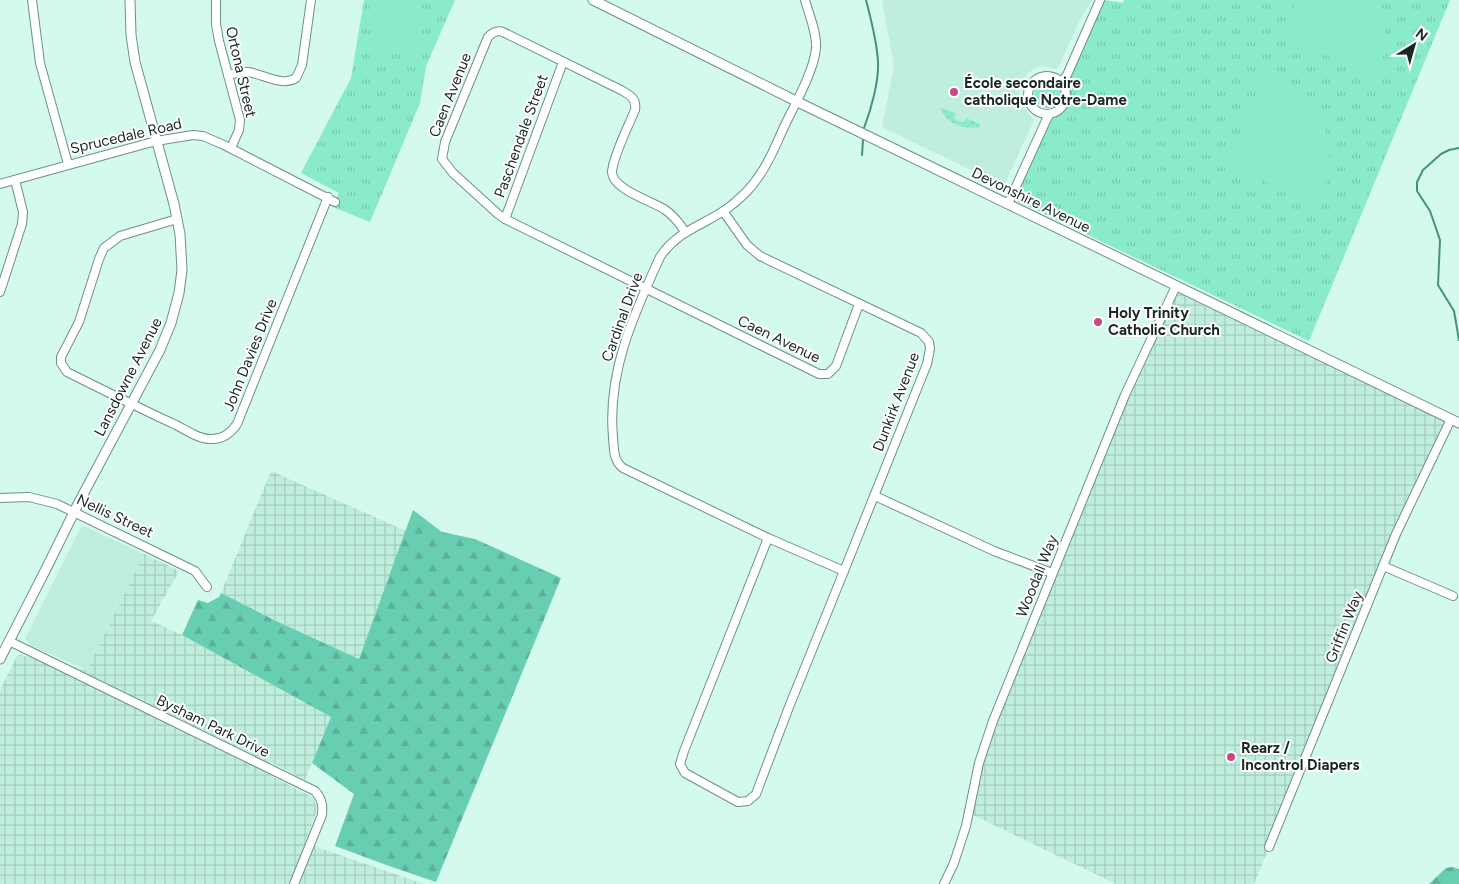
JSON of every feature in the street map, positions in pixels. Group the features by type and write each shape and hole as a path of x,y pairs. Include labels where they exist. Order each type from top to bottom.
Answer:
{"main road":[{"name":"Lansdowne Avenue","path":"0,658 74,512 160,350 169,331 176,308 182,267 181,243 177,219 133,54 130,0"},
{"name":"Devonshire Avenue","path":"592,0 1455,421"}],"street":[{"path":"32,0 40,63 68,164"},
{"name":"Ortona Street","path":"216,0 217,33 240,125 231,148"},
{"path":"228,75 250,72 285,82 296,78 302,65 311,0"},
{"name":"Cardinal Drive","path":"805,0 815,34 816,50 796,101 760,175 745,193 724,211 685,232 665,249 645,289 624,342 616,370 612,421 615,458 623,468 768,538 844,571"},
{"path":"1061,82 1067,75 1100,0"},
{"name":"Caen Avenue","path":"685,232 670,214 621,187 613,178 612,170 615,160 636,110 634,100 626,92 503,32 499,31 491,34 488,37 445,142 442,159 498,214 645,289 813,371 823,374 828,374 836,366 859,304"},
{"name":"Paschendale Street","path":"506,219 563,62"},
{"path":"1045,76 1051,76 1061,82 1066,92 1066,99 1059,110 1049,114 1038,111 1033,106 1029,94 1030,88 1038,78 1045,76"},
{"path":"1008,204 1049,114"},
{"name":"Sprucedale Road","path":"0,184 156,141 184,135 198,135 231,148 335,202"},
{"path":"0,292 22,224 23,212 15,180"},
{"name":"John Davies Drive","path":"177,219 120,236 108,243 99,259 78,325 61,357 61,364 67,372 131,404 208,439 221,438 231,432 237,424 328,197"},
{"name":"Dunkirk Avenue","path":"724,211 747,245 756,253 921,333 929,342 930,349 927,364 874,496"},
{"name":"Woodall Way","path":"944,884 954,863 966,826 979,763 993,721 1126,395 1176,286"},
{"name":"Griffin Way","path":"1269,847 1396,534 1455,421"},
{"path":"768,538 680,764 685,773 738,802 748,801 756,794 874,496 994,551 1052,573"},
{"name":"Nellis Street","path":"0,498 41,499 74,512 195,571 207,587"},
{"path":"1384,566 1453,596"},
{"name":"Bysham Park Drive","path":"8,641 315,792 323,806 322,815 294,884"}],"shaded area":[{"name":"École secondaire catholique Notre-Dame","path":"882,0 1092,0 1080,20 1058,68 1041,66 1035,68 1027,74 1021,83 1019,96 1021,104 1034,120 1004,186 882,127 894,66"},
{"path":"1176,286 1451,419 1254,884 1116,884 969,813 979,763 1125,395"},
{"path":"271,471 406,531 359,659 221,593"},
{"path":"82,525 144,554 87,670 31,646 25,639"},
{"path":"144,554 179,571 151,621 182,635 331,717 305,780 272,763 258,769 314,798 317,810 305,843 424,884 0,884 0,690 17,656 20,655 87,670"}],"green space":[{"path":"364,0 455,0 426,66 420,103 370,222 333,207 339,193 301,173 351,78"},
{"path":"379,0 421,0 415,53 373,48"},
{"path":"1105,0 1123,3 1124,0 1450,0 1309,341 1017,201 1018,191 1049,123 1068,104 1068,81 1070,75"},
{"path":"1297,0 1379,0 1386,30 1384,48 1376,78 1287,38 1283,31"},
{"path":"1266,72 1288,84 1307,100 1315,110 1326,132 1329,145 1328,176 1320,206 1232,167 1228,160"},
{"path":"1048,80 1058,84 1062,94 1058,104 1048,108 1038,104 1034,94 1038,84"},
{"path":"940,107 956,114 954,119 963,123 966,118 980,124 980,127 956,125 947,118"},
{"path":"413,510 442,532 475,539 561,578 436,882 335,846 354,794 312,763 331,717 182,635 198,600 208,603 219,597 221,593 359,659"},
{"path":"1446,868 1459,869 1459,884 1429,884"}],"waterway":[{"path":"864,128 874,95 878,70 875,38 866,0"},
{"path":"862,155 863,140"},
{"path":"1459,148 1441,154 1423,170 1417,182 1417,191 1430,211 1440,240 1438,285 1454,311 1459,340"}],"place":[{"name":"École secondaire catholique Notre-Dame","path":"954,92"},
{"name":"Holy Trinity Catholic Church","path":"1098,322"},
{"name":"Rearz / Incontrol Diapers","path":"1231,757"}]}
